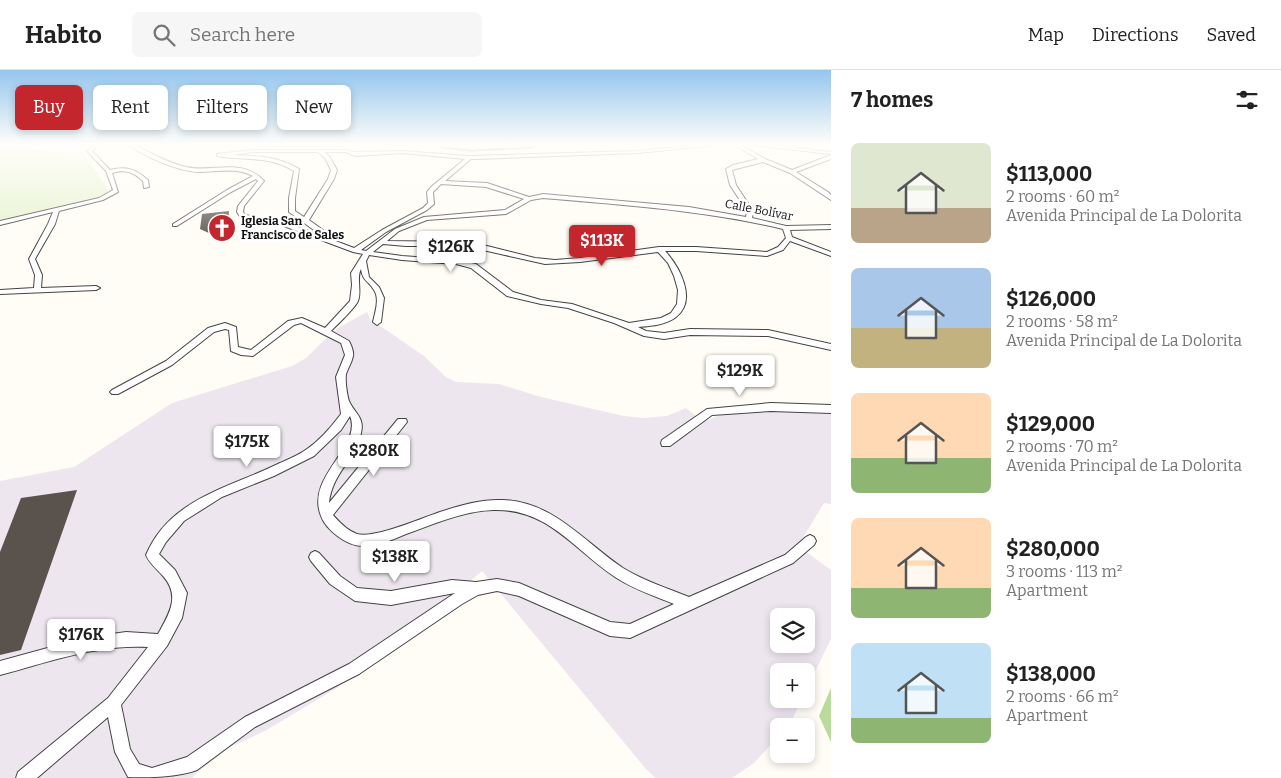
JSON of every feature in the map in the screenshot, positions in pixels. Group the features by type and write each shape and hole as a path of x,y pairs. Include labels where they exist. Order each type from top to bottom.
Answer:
{"street":[{"path":"0,223 101,199 116,191 111,178"},
{"path":"143,178 146,181 146,186"},
{"path":"175,225 253,178"},
{"path":"259,178 262,181 242,206 240,212 244,217 282,223 356,251 456,262 472,266 510,294 569,306 617,320 644,333 664,336 690,332 768,333 831,347"},
{"path":"296,178 292,212 321,230 332,243"},
{"path":"306,220 332,178"},
{"path":"356,251 384,231 425,209 431,204 430,192 444,178"},
{"path":"731,178 750,211 749,219"},
{"path":"799,178 822,189 831,198"},
{"path":"439,182 487,185 529,199"},
{"name":"Calle Bolívar","path":"367,253 397,230 426,218 506,212 529,199 543,196 669,207 749,219 786,228 831,228"},
{"path":"37,291 40,279 39,271 32,259 35,251 45,239 56,211"},
{"path":"786,228 789,238"},
{"path":"382,242 396,245 476,245 539,262 554,262 578,261 607,255 659,249 694,249 767,254 779,251 789,238"},
{"path":"789,238 831,254"},
{"path":"629,326 666,318 674,314 681,307 682,287 672,264 659,249"},
{"path":"326,332 354,301 355,273 367,253"},
{"path":"363,262 366,278 378,287 380,292 381,302 377,322"},
{"path":"0,292 96,288"},
{"path":"24,778 113,703 162,641 175,618 180,593 170,574 152,555 162,538 180,517 218,494 270,473 310,453 337,427 346,414 342,377 349,356 345,341 302,320 291,323 253,353 234,349 233,329 225,326 211,330 169,363 115,392"},
{"path":"345,403 357,424 356,435 328,481 323,502 326,515 336,527 358,541 382,538 466,508 504,505 529,508 548,516 620,572 689,604"},
{"path":"666,442 710,412 771,407 831,409"},
{"path":"326,515 402,422"},
{"path":"113,703 123,752 134,771 152,776 191,764 250,722 354,669 457,599 476,589 497,585 519,590 610,629 630,631 789,559 810,542"},
{"path":"315,556 335,580 355,594 391,598 452,586 476,589"},
{"path":"0,668 84,645 126,639 162,641"}],"shaded area":[{"path":"367,312 370,319 424,356 446,377 456,382 499,384 541,397 624,416 643,418 667,416 686,408 703,422 722,414 751,410 831,412 831,504 824,503 798,546 831,570 831,639 815,672 815,663 770,663 770,708 798,708 793,718 770,718 770,746 754,763 732,778 656,778 646,769 482,571 337,688 265,731 228,748 193,776 193,778 0,778 0,481 74,467 172,403 292,366 306,358 336,329"}],"green space":[{"path":"0,178 100,178 109,191 98,197 0,221"},
{"path":"831,688 831,742 819,716"}],"building":[{"path":"229,211 228,223 234,222 236,230 211,234 200,229 202,214"},
{"path":"77,490 21,650 0,655 0,552 21,498"}],"place":[{"name":"Iglesia San Francisco de Sales","path":"222,228"}]}
